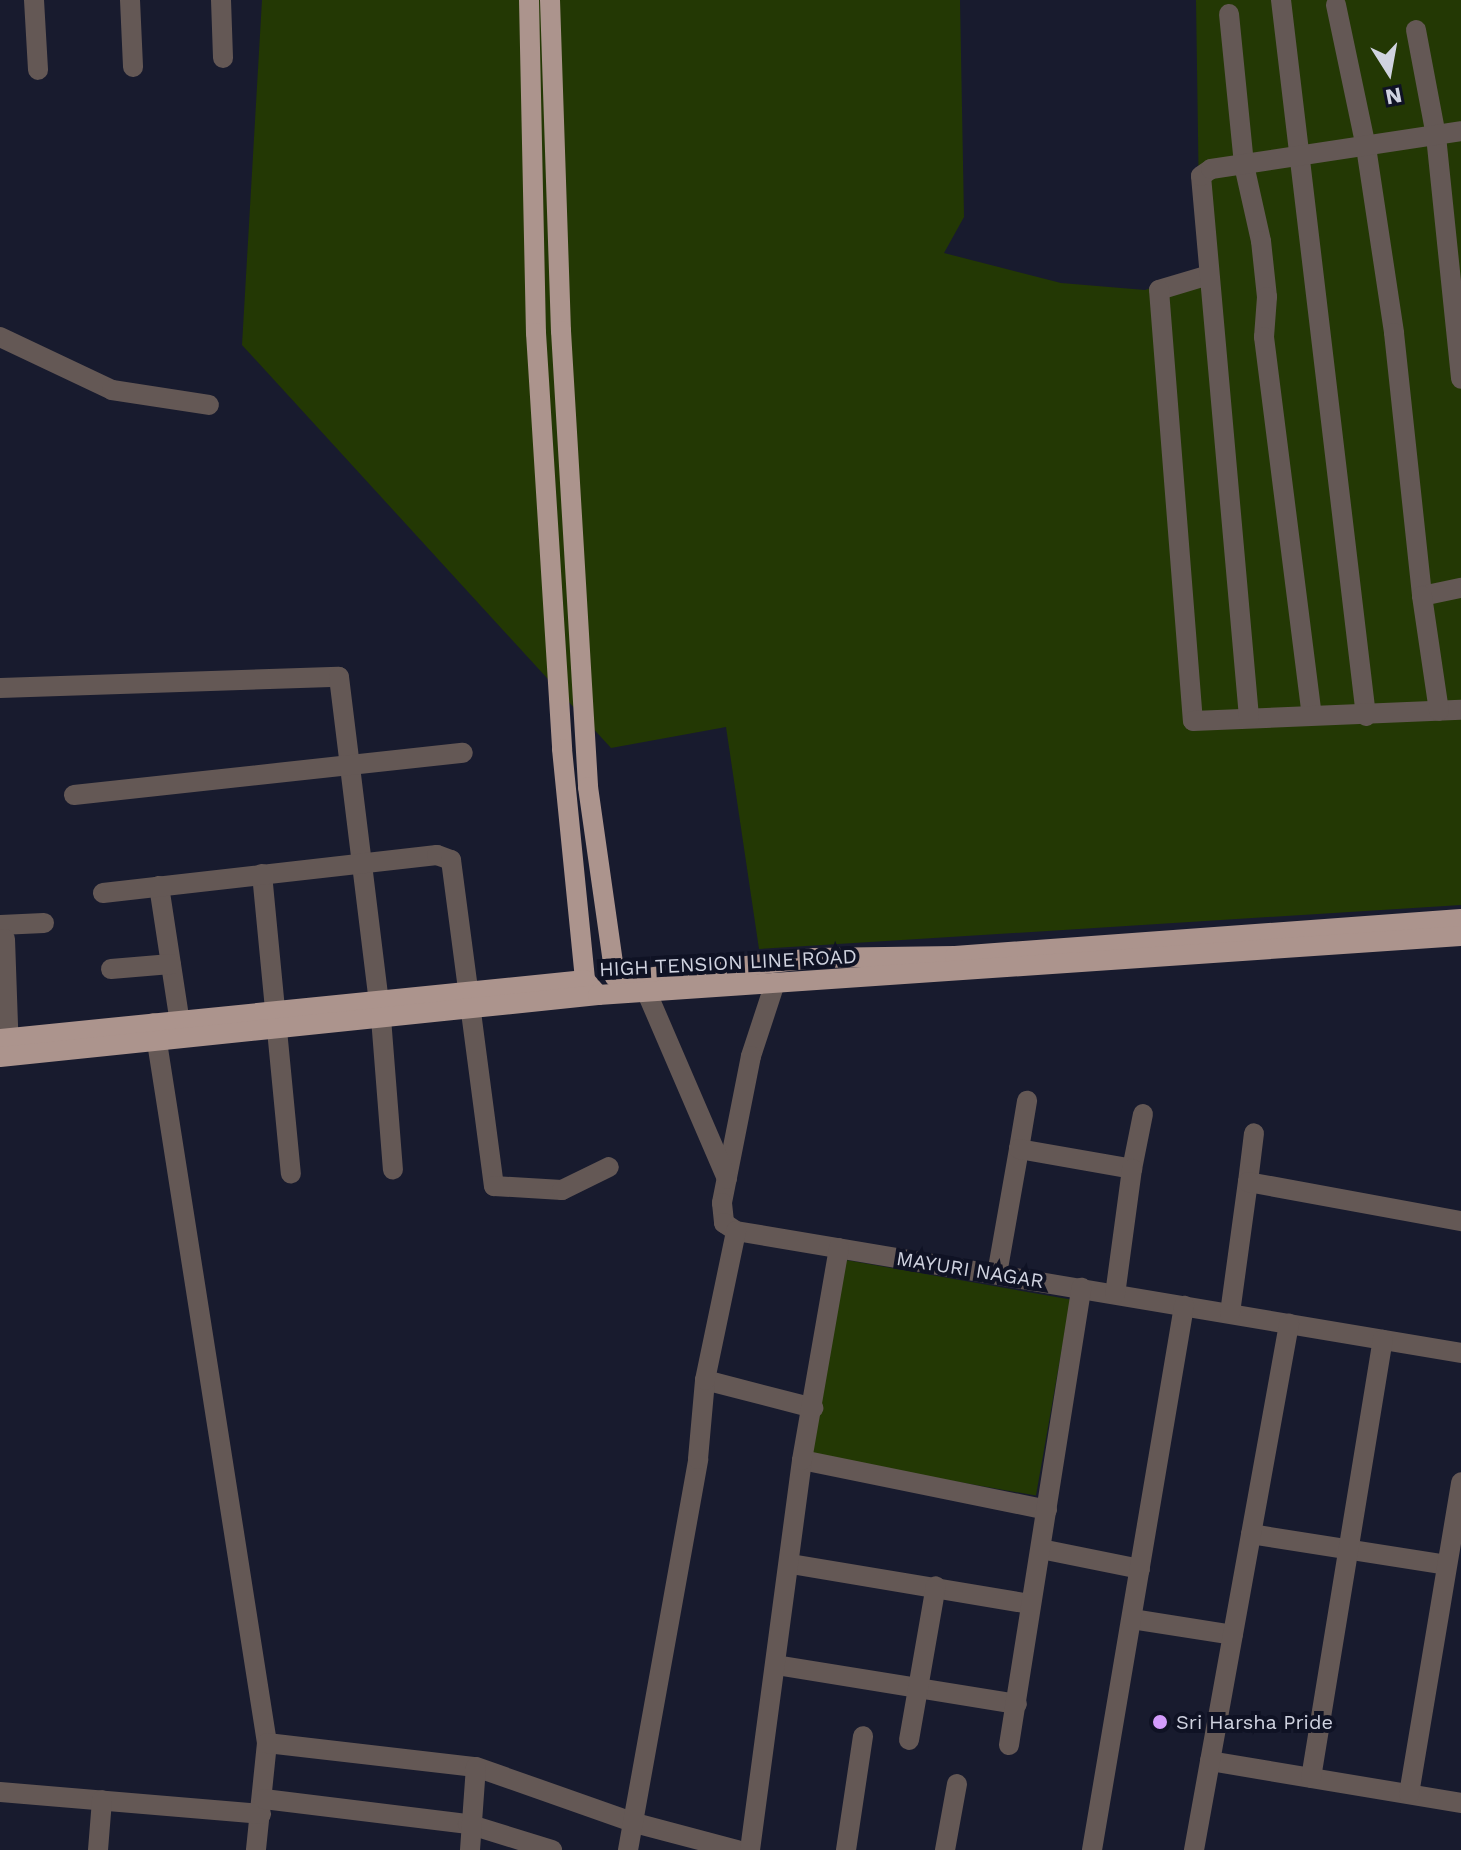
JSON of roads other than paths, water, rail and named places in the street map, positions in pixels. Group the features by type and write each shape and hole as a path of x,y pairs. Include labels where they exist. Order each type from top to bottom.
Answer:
{"main road":[{"path":"529,0 536,333 562,749 592,988"},
{"path":"536,333 561,331 550,0"},
{"name":"HIGH TENSION LINE ROAD","path":"561,331 588,787 612,970 622,980 774,961 1461,936"},
{"name":"HIGH TENSION LINE ROAD","path":"379,1009 592,988 647,993 775,983 1461,919"},
{"path":"4,1048 379,1009"}],"street":[{"path":"34,0 38,70"},
{"path":"130,0 133,67"},
{"path":"221,0 223,58"},
{"path":"1281,0 1366,716"},
{"path":"1336,5 1366,147 1394,333 1422,596 1439,711"},
{"path":"1229,14 1244,165 1261,241 1267,297 1264,337 1312,715"},
{"path":"1416,30 1436,136 1461,379"},
{"path":"1249,717 1201,176 1211,169 1461,131"},
{"path":"1209,275 1159,290 1193,721 1461,710"},
{"path":"0,337 112,390 209,405"},
{"path":"1422,596 1461,588"},
{"path":"0,688 339,677 351,768 358,862 379,1009 393,1170"},
{"path":"74,795 351,768 463,753"},
{"path":"103,893 358,862 437,855 451,860 473,1001 487,1157 494,1186 562,1190 587,1182 609,1167"},
{"path":"262,874 291,1174"},
{"path":"159,886 181,1029"},
{"path":"4,1048 3,932 44,923"},
{"path":"111,969 171,964"},
{"path":"628,1850 698,1459 705,1380 736,1231 721,1213 751,1056 775,983"},
{"path":"647,993 727,1179"},
{"path":"156,1032 267,1743 256,1850"},
{"path":"997,1274 1027,1101"},
{"path":"1115,1294 1132,1169 1143,1114"},
{"path":"1230,1313 1254,1133"},
{"path":"1019,1149 1132,1169"},
{"path":"1248,1182 1461,1221"},
{"name":"MAYURI NAGAR","path":"736,1231 1383,1340 1460,1348"},
{"path":"750,1850 791,1564 802,1460 839,1248"},
{"path":"1009,1745 1081,1288"},
{"path":"1092,1850 1184,1306"},
{"path":"1194,1850 1289,1324"},
{"path":"1311,1778 1383,1340"},
{"path":"705,1380 813,1408"},
{"path":"802,1460 1047,1510"},
{"path":"1409,1794 1461,1482"},
{"path":"1251,1534 1447,1565"},
{"path":"1041,1549 1140,1569"},
{"path":"791,1564 1031,1604"},
{"path":"909,1740 936,1586"},
{"path":"1132,1619 1233,1635"},
{"path":"776,1665 918,1685 1017,1704"},
{"path":"846,1850 863,1736"},
{"path":"267,1743 476,1767 635,1823 737,1850"},
{"path":"1210,1761 1461,1803"},
{"path":"470,1850 468,1824 476,1767"},
{"path":"945,1850 957,1784"},
{"path":"0,1792 262,1807 468,1824 529,1846 552,1850"},
{"path":"98,1850 102,1800"}],"place":[{"name":"Sri Harsha Pride","path":"1160,1722"}]}
